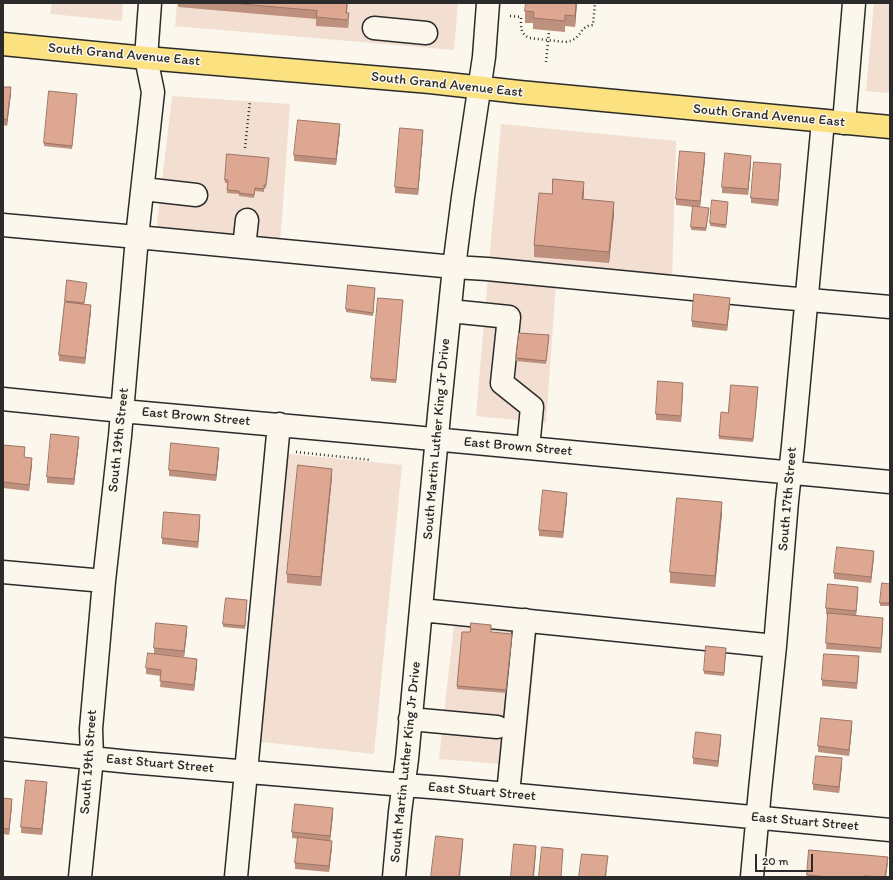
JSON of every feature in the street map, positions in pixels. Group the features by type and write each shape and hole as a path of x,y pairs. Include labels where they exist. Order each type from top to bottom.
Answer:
{"main road":[{"name":"South Grand Avenue East","path":"3,44 146,58 430,82 890,127"}],"street":[{"name":"South 19th Street","path":"80,877 92,758 90,729 104,580 122,411 137,237 154,92 146,58 150,3"},
{"name":"South Martin Luther King Jr Drive","path":"394,877 454,268 484,57 488,3"},
{"name":"South 17th Street","path":"752,877 775,646 806,300 854,3"},
{"path":"374,28 426,33"},
{"path":"143,189 196,195"},
{"path":"244,247 247,220"},
{"path":"3,225 454,268 487,269 890,307"},
{"path":"450,311 509,317 502,383 532,407 528,448"},
{"name":"East Brown Street","path":"3,400 279,424 890,482"},
{"path":"236,877 279,424"},
{"path":"3,572 104,580"},
{"path":"421,610 775,646"},
{"path":"508,794 525,620"},
{"path":"410,719 497,727"},
{"name":"East Stuart Street","path":"3,749 890,830"}],"path":[{"path":"510,16 521,17 522,32 525,36 533,39 565,42 574,40 578,37 582,29 593,24 594,3"},
{"path":"546,62 550,31"},
{"path":"245,148 250,101"},
{"path":"277,450 371,460"}],"shaded area":[{"path":"52,3 123,3 122,21 50,14"},
{"path":"177,3 458,3 454,50 175,26"},
{"path":"874,3 890,3 890,93 866,91"},
{"path":"172,96 290,104 280,246 156,232"},
{"path":"501,124 676,141 672,282 557,270 546,423 476,416"},
{"path":"280,453 402,465 374,754 252,741"},
{"path":"455,616 538,624 524,766 439,759"}],"building":[{"path":"230,3 347,3 346,13 349,13 348,20 316,17 317,11"},
{"path":"526,3 576,3 575,16 565,15 565,21 533,18 534,12 525,11"},
{"path":"3,87 11,87 7,120 3,119"},
{"path":"49,91 77,94 72,146 44,143"},
{"path":"298,120 340,124 336,159 294,155"},
{"path":"400,128 423,130 418,189 395,187"},
{"path":"680,151 705,153 700,201 676,199"},
{"path":"725,153 751,156 748,189 722,187"},
{"path":"227,154 269,158 266,185 264,185 264,189 255,188 254,195 239,193 239,191 227,190 228,180 225,180"},
{"path":"754,162 781,164 778,200 751,198"},
{"path":"553,179 584,182 582,199 614,202 609,252 534,245 539,193 552,194"},
{"path":"712,200 728,202 726,225 710,223"},
{"path":"693,206 709,208 706,228 691,227"},
{"path":"67,280 87,283 84,303 65,301"},
{"path":"348,285 375,288 373,313 346,309"},
{"path":"694,294 730,298 727,325 692,321"},
{"path":"378,298 403,300 396,380 371,378"},
{"path":"65,302 91,305 85,358 59,355"},
{"path":"519,333 549,335 546,361 516,358"},
{"path":"658,381 683,383 681,416 656,414"},
{"path":"731,385 758,387 753,439 719,436 721,412 728,413"},
{"path":"51,434 79,437 74,479 47,477"},
{"path":"171,443 219,448 216,475 169,470"},
{"path":"3,445 25,447 24,457 32,458 29,485 3,482"},
{"path":"298,465 332,469 321,577 287,574"},
{"path":"543,490 567,493 563,532 539,530"},
{"path":"677,498 722,502 715,576 670,572"},
{"path":"164,512 200,515 198,542 162,538"},
{"path":"837,547 874,551 871,577 834,573"},
{"path":"882,583 890,584 890,603 880,603"},
{"path":"828,584 858,587 856,611 826,608"},
{"path":"226,598 247,600 245,626 223,624"},
{"path":"828,613 883,618 881,648 826,643"},
{"path":"156,623 187,626 184,651 154,648"},
{"path":"471,623 491,625 491,632 512,634 506,690 457,686 462,632 470,632"},
{"path":"706,646 726,648 724,673 704,671"},
{"path":"148,653 197,659 194,685 160,681 161,670 146,668"},
{"path":"824,654 859,656 857,683 822,680"},
{"path":"821,718 852,721 849,750 818,746"},
{"path":"696,732 721,735 718,761 693,758"},
{"path":"816,756 842,758 839,787 813,784"},
{"path":"26,780 47,782 42,829 21,827"},
{"path":"3,798 12,799 9,829 3,828"},
{"path":"295,804 333,808 330,836 292,832"},
{"path":"436,836 463,839 459,877 431,877"},
{"path":"298,837 332,841 329,866 295,863"},
{"path":"514,844 536,846 533,877 511,877"},
{"path":"542,847 563,849 561,877 539,877"},
{"path":"809,850 888,857 885,877 828,877 807,875"},
{"path":"582,854 608,856 605,877 579,877"}]}
